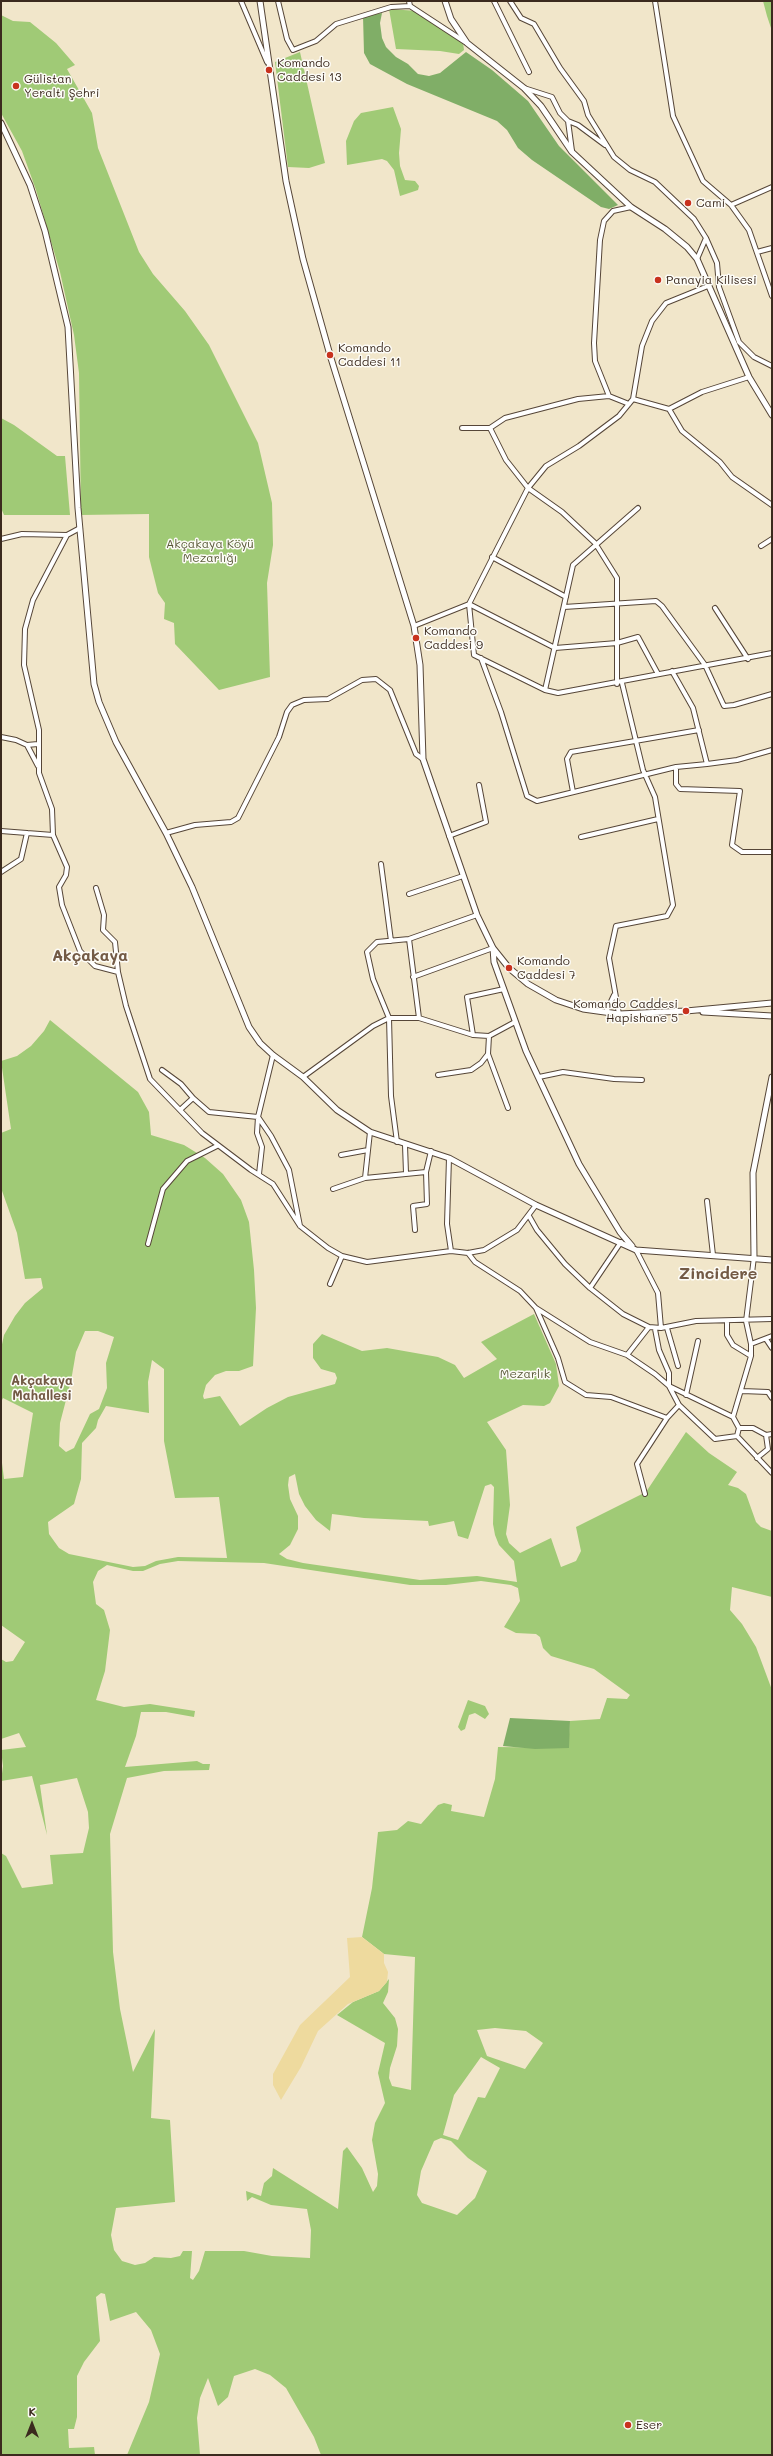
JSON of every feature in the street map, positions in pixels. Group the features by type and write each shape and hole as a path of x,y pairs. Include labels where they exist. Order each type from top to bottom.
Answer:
{"street":[{"path":"241,1 268,62"},
{"path":"260,1 286,181 303,259 332,362 414,626 420,665 423,759 477,915 493,948 509,968 528,984 556,1000 584,1009 619,1014 686,1011 772,1003"},
{"path":"278,1 287,39 293,50 316,41 336,24 391,7 410,6"},
{"path":"408,1 410,6 467,43 524,88 542,106 572,152 631,207 665,229 687,247 697,259 708,286 736,343 754,357 772,366"},
{"path":"445,1 451,19 467,43"},
{"path":"494,1 529,72"},
{"path":"510,1 521,18 534,24 560,68 584,100 588,115 614,158 630,170 656,182 694,219 706,238 717,263 719,286 736,343 749,377 772,414"},
{"path":"655,1 673,116 704,181 731,205 749,230 772,296"},
{"path":"524,88 552,97 560,113 568,121 578,125 607,146"},
{"path":"568,121 572,152"},
{"path":"1,123 30,185 45,231 68,327 80,528 94,684 97,696 116,742 166,833 192,887 249,1027 260,1043 273,1055 303,1077 338,1110 370,1132 405,1145 431,1151 449,1158 536,1205 636,1250 754,1257 772,1260"},
{"path":"731,205 772,187"},
{"path":"609,396 595,361 594,344 600,240 604,221 613,211 631,207"},
{"path":"697,259 706,238"},
{"path":"757,252 772,248"},
{"path":"708,286 666,303 652,321 642,346 633,399 619,416 579,446 546,466 528,488 468,604 474,655 545,690 558,693 617,684 704,664 748,659 772,654"},
{"path":"633,399 669,409 702,392 749,377"},
{"path":"462,428 490,428 505,418 571,401 609,396 629,404"},
{"path":"669,409 682,431 720,462 732,477 772,505"},
{"path":"490,428 506,460 528,488 562,512 595,543 616,578 618,604 617,684"},
{"path":"545,690 574,565 595,543 638,508"},
{"path":"1,539 22,534 66,535 80,528"},
{"path":"38,767 38,723 24,665 25,629 33,600 66,535"},
{"path":"761,546 772,539"},
{"path":"492,557 566,597"},
{"path":"564,607 652,601 659,603 704,664 724,706 734,706 772,694"},
{"path":"414,626 468,604 555,648 617,643 638,637 658,674"},
{"path":"715,608 748,659"},
{"path":"481,658 501,712 527,796 537,801 676,767 738,760 772,750"},
{"path":"672,671 693,708 707,764"},
{"path":"166,833 195,825 231,822 238,818 279,737 292,705 304,700 328,699 362,680 376,679 390,690 416,754 423,759"},
{"path":"619,1014 614,994 609,958 616,926 667,916 672,910 669,877 655,797 645,774 622,683"},
{"path":"573,792 567,759 569,753 699,730"},
{"path":"1,737 16,740 26,745 38,744"},
{"path":"26,745 38,767 52,809 53,835 67,867 66,875 59,887 62,905 78,948 95,966 118,972"},
{"path":"676,767 676,784 680,789 740,791 732,845 742,852 772,852"},
{"path":"449,836 486,822 479,785"},
{"path":"581,837 658,819"},
{"path":"1,831 53,835"},
{"path":"1,872 21,859 27,833"},
{"path":"381,864 391,941"},
{"path":"409,894 463,876"},
{"path":"96,888 104,915 103,930 115,942 118,972 126,1006 146,1072 153,1082 217,1146 273,1184 300,1226 328,1248 342,1256 372,1262 451,1251 468,1253 484,1250 496,1245 517,1230 536,1205"},
{"path":"397,1142 391,1096 389,1018 373,980 368,952 377,942 409,939 477,915"},
{"path":"409,939 419,1018"},
{"path":"413,977 493,948"},
{"path":"493,948 494,962 515,1022 579,1164 620,1232 636,1250 658,1293 661,1328"},
{"path":"474,1035 467,997 504,989"},
{"path":"606,1012 614,994"},
{"path":"686,1011 772,1016"},
{"path":"303,1077 373,1026 389,1018 419,1018 474,1035 489,1036 515,1022"},
{"path":"489,1036 488,1054 508,1108"},
{"path":"438,1075 471,1070 481,1063 488,1054"},
{"path":"259,1174 262,1147 257,1133 258,1117 273,1055"},
{"path":"162,1070 181,1084 193,1098 209,1112 258,1117 271,1136 289,1170 300,1226"},
{"path":"539,1077 563,1072 614,1079 642,1080"},
{"path":"733,1416 742,1391 751,1356 751,1344 746,1321 754,1257 753,1173 772,1077"},
{"path":"180,1110 193,1098"},
{"path":"365,1178 370,1132"},
{"path":"405,1145 406,1173"},
{"path":"148,1244 163,1190 187,1161 217,1146"},
{"path":"342,1155 368,1150"},
{"path":"415,1230 413,1206 426,1204 426,1172 431,1151"},
{"path":"449,1158 447,1224 451,1251"},
{"path":"333,1189 365,1178 426,1172"},
{"path":"708,1201 713,1255"},
{"path":"529,1216 537,1230 565,1264 590,1288 623,1314 649,1327 655,1329 667,1328 696,1321 746,1321 772,1319"},
{"path":"590,1288 621,1242"},
{"path":"468,1253 475,1262 520,1292 536,1308 590,1342 627,1355 655,1374 668,1386 733,1416 739,1428 737,1436"},
{"path":"330,1284 342,1256"},
{"path":"536,1308 558,1358 565,1382 586,1396 611,1397 667,1418"},
{"path":"727,1320 727,1334 734,1345 751,1356"},
{"path":"627,1355 649,1327"},
{"path":"667,1328 678,1366"},
{"path":"655,1329 658,1350 668,1373 668,1386 679,1405 715,1439 737,1436"},
{"path":"751,1344 772,1336"},
{"path":"766,1339 772,1348"},
{"path":"686,1395 698,1341"},
{"path":"742,1391 768,1392 772,1398"},
{"path":"645,1494 637,1464 667,1418 679,1405"},
{"path":"739,1428 753,1428 766,1435 772,1434"},
{"path":"757,1458 768,1449 766,1435"},
{"path":"737,1436 772,1473"},
{"path":"767,1467 772,1466"}],"green space":[{"path":"763,1 772,1 772,31 767,16"},
{"path":"389,9 418,11 463,42 464,50 459,54 440,51 396,49"},
{"path":"382,13 380,23 382,38 386,47 396,57 408,64 418,74 429,76 440,73 466,52 492,70 528,101 559,146 618,205 609,209 601,207 532,160 518,148 507,130 497,121 407,84 370,64 364,53 363,16"},
{"name":"Akçakaya Köyü Mezarlığı","path":"1,15 13,21 30,22 56,43 75,65 67,69 92,113 98,148 139,252 153,274 185,311 209,345 258,443 272,503 273,545 267,583 270,677 219,690 175,644 174,623 164,619 165,603 158,593 149,557 149,514 81,515 79,373 74,335 60,272 36,190 22,151 1,113"},
{"path":"300,52 325,163 309,168 288,167 275,62"},
{"path":"393,107 401,129 399,153 400,166 405,180 415,181 419,186 418,190 400,196 394,170 387,161 382,159 347,165 346,141 354,121 361,113"},
{"path":"1,418 14,425 57,456 65,456 70,515 4,515 1,508"},
{"name":"Mezarlık","path":"50,1020 138,1092 149,1112 151,1135 184,1145 205,1158 223,1174 241,1200 249,1222 254,1270 256,1308 253,1366 239,1371 226,1371 215,1375 206,1385 203,1396 204,1399 220,1396 240,1426 267,1408 288,1397 335,1384 337,1378 335,1373 321,1369 313,1358 313,1344 322,1334 362,1351 387,1348 438,1357 455,1365 464,1378 497,1359 481,1342 534,1314 556,1364 559,1386 550,1403 544,1406 523,1405 487,1422 506,1450 510,1505 506,1534 509,1543 520,1553 551,1538 561,1567 576,1561 581,1551 576,1527 646,1492 686,1432 709,1453 737,1472 728,1485 738,1488 746,1494 756,1522 761,1527 772,1531 772,1597 732,1587 730,1610 742,1624 756,1647 772,1690 772,2455 321,2455 314,2437 286,2388 270,2375 255,2369 234,2376 228,2397 218,2406 208,2378 200,2398 197,2418 200,2455 127,2455 149,2402 160,2354 151,2330 136,2312 110,2321 105,2294 101,2293 96,2297 100,2341 84,2362 77,2376 77,2417 74,2429 68,2429 69,2448 94,2447 95,2455 1,2455 1,1853 6,1856 22,1888 53,1884 50,1855 83,1853 89,1828 88,1812 77,1778 40,1785 47,1835 32,1776 1,1781 3,1766 1,1750 26,1747 19,1733 1,1739 1,1659 6,1662 13,1661 25,1642 1,1625 1,1455 4,1479 23,1477 33,1413 3,1398 1,1402 1,1349 4,1335 15,1316 25,1303 43,1288 41,1278 25,1279 17,1233 1,1188 1,1133 11,1129 1,1061 17,1056 31,1046 44,1031","holes":["85,1331 98,1331 114,1337 106,1363 107,1388 99,1409 90,1414 74,1448 66,1452 59,1446 60,1423 71,1381 76,1352","152,1360 164,1369 164,1441 175,1498 219,1497 227,1558 178,1557 156,1561 145,1566 133,1567 69,1554 59,1548 49,1534 48,1522 74,1504 81,1479 82,1443 96,1428 98,1420 106,1406 149,1413 148,1382","295,1474 299,1494 305,1506 316,1520 330,1531 332,1514 364,1518 428,1521 429,1526 454,1521 458,1536 468,1539 485,1486 491,1484 494,1487 493,1524 495,1535 499,1545 514,1561 517,1582 477,1576 420,1580 303,1563 287,1559 279,1554 290,1545 298,1529 298,1516 290,1499 288,1485 289,1477","178,1561 264,1563 410,1585 446,1585 481,1581 511,1585 518,1588 520,1601 504,1627 516,1633 536,1634 540,1637 543,1648 551,1656 594,1669 630,1695 627,1699 607,1698 600,1719 570,1721 568,1748 498,1747 495,1779 484,1817 451,1811 452,1805 444,1803 438,1805 421,1824 408,1821 397,1830 378,1832 372,1888 362,1937 384,1954 415,1957 411,2090 392,2086 389,2078 390,2068 397,2046 398,2029 395,2018 383,2003 388,1992 389,1979 379,1991 353,2002 337,2015 385,2043 378,2073 385,2103 375,2123 372,2140 378,2174 377,2186 373,2192 362,2168 347,2147 343,2151 338,2209 273,2168 272,2176 264,2183 261,2196 246,2191 247,2201 252,2197 271,2205 307,2209 311,2230 310,2258 272,2256 244,2251 205,2251 199,2271 193,2280 190,2278 192,2251 183,2251 180,2256 171,2258 154,2257 145,2263 135,2265 122,2261 114,2250 111,2235 116,2208 175,2202 170,2120 151,2118 155,2029 133,2072 120,2009 113,1952 110,1834 127,1778 164,1771 209,1770 210,1764 203,1764 197,1761 125,1767 136,1736 141,1712 166,1712 194,1717 195,1711 150,1704 124,1707 96,1700 105,1671 110,1630 104,1610 96,1604 93,1582 98,1571 107,1565 133,1571 143,1571 160,1564","495,2028 526,2031 543,2043 525,2069 487,2056 477,2030","481,2057 500,2068 485,2098 478,2097 458,2140 443,2135 454,2095","441,2138 451,2141 468,2158 487,2171 475,2198 457,2215 422,2203 417,2195 421,2171 434,2141"]},
{"path":"468,1700 485,1706 489,1714 485,1719 475,1713 469,1715 465,1729 461,1731 458,1727"},
{"path":"510,1718 570,1721 569,1748 535,1749 503,1746"}],"sand":[{"path":"362,1937 384,1954 384,1963 388,1972 387,1982 379,1991 348,2004 318,2031 301,2067 281,2100 273,2085 273,2074 300,2025 350,1977 347,1938"}],"place":[{"name":"Komando Caddesi 13","path":"269,70"},
{"name":"Gülistan Yeraltı Şehri","path":"16,86"},
{"name":"Cami","path":"688,203"},
{"name":"Panayia Kilisesi","path":"658,280"},
{"name":"Komando Caddesi 11","path":"330,355"},
{"name":"Komando Caddesi 9","path":"416,638"},
{"name":"Komando Caddesi 7","path":"509,968"},
{"name":"Komando Caddesi Hapishane 5","path":"686,1011"},
{"name":"Eser","path":"628,2425"}],"district":[{"name":"Akçakaya","path":"90,956"},
{"name":"Zincidere","path":"718,1274"},
{"name":"Akçakaya Mahallesi","path":"42,1388"}]}
